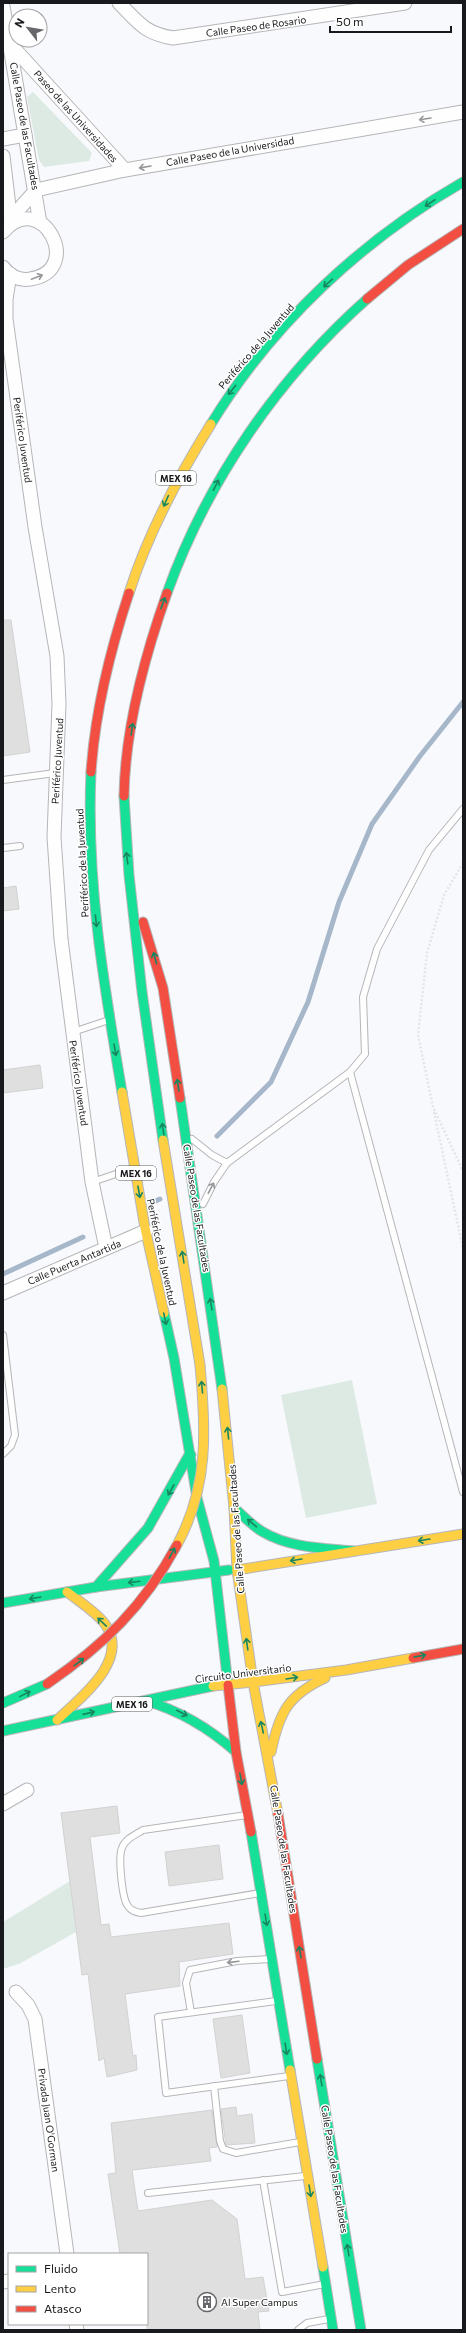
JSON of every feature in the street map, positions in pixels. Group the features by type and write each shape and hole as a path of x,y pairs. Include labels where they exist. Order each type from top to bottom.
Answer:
{"main road":[{"name":"Periférico de la Juventud","path":"215,1572 214,1559 196,1496 174,1361 146,1231 102,980 92,883 89,818 93,757 104,681 122,614 146,546 176,477 222,403 263,351 318,292 380,236 463,182"},
{"path":"3,1703 47,1684 104,1642 138,1604 161,1572 181,1536 193,1506 202,1471 205,1414 200,1364 144,1011 125,844 126,771 134,711 147,656 162,605 192,532 225,469 290,377 337,326 388,282 443,240 463,229"},
{"name":"Calle Paseo de las Facultades","path":"132,897 145,926 163,988 220,1358 234,1508 237,1570 253,1682 269,1759 349,2279 361,2330"},
{"path":"221,1454 229,1448"},
{"path":"96,1587 148,1528 189,1459 211,1459"},
{"path":"234,1508 263,1532 278,1539 298,1545 354,1551"},
{"path":"3,1603 96,1587 237,1570 463,1534"},
{"name":"MEX 16","path":"215,1572 228,1685"},
{"path":"57,1720 101,1676 111,1656 112,1646 111,1634 106,1625 67,1592"},
{"name":"Circuito Universitario","path":"3,1731 208,1686 228,1685 346,1670 463,1649"},
{"path":"269,1759 278,1719 286,1704 301,1690 346,1670"},
{"path":"228,1685 236,1752 248,1814 307,2176 328,2284 332,2330"},
{"path":"145,1701 172,1709 206,1726 236,1752"},
{"path":"330,2319 342,2324"}],"street":[{"name":"Calle Paseo de Rosario","path":"119,3 144,28 155,35 173,38 370,6 405,3"},
{"name":"Calle Paseo de las Facultades","path":"3,6 8,34"},
{"name":"Calle Paseo de las Facultades","path":"10,48 36,190 40,223"},
{"name":"Paseo de las Universidades","path":"13,48 125,170"},
{"name":"Calle Paseo de la Universidad","path":"36,190 125,170 463,112"},
{"path":"3,139 25,135"},
{"path":"3,156 8,225"},
{"path":"8,225 36,190"},
{"path":"5,270 28,280 46,273 53,265 56,256 54,236 40,223 21,221 8,225"},
{"name":"Periférico Juventud","path":"5,270 6,319 35,528 57,662 59,704 55,773 54,837 56,883 72,1032 92,1182 106,1248"},
{"name":"Calle Puerta Antartida","path":"3,1293 146,1231"},
{"path":"3,1804 27,1790"},
{"name":"Privada Juan O'Gorman","path":"16,1992 28,2005 35,2019 67,2253"}],"lane":[{"path":"3,780 55,773"},
{"path":"198,1216 214,1182 227,1163 350,1072 365,1054 363,997 377,950 429,850 463,809"},
{"path":"3,848 20,846"},
{"path":"72,1032 110,1020"},
{"path":"350,1072 463,1492"},
{"path":"186,1134 209,1153 227,1163"},
{"path":"92,1182 135,1168"},
{"path":"3,1335 15,1435 11,1446 3,1454"},
{"path":"248,1814 142,1830 128,1839 122,1847 120,1857 123,1884 127,1905 133,1911 141,1913 261,1893"},
{"path":"191,2012 186,1983 190,1970 237,1961 272,1959"},
{"path":"279,2000 158,2016 166,2093 291,2076"},
{"path":"214,2086 220,2142 223,2149 236,2153 302,2141"},
{"path":"148,2193 307,2176"},
{"path":"263,2180 282,2292 328,2284"},
{"path":"298,2330 307,2323 330,2319"}],"path":[{"path":"463,863 444,895 427,953 418,1035 463,1249"},
{"path":"433,1107 463,1172"}],"shaded area":[{"path":"33,92 92,153 89,161 44,167 39,160 27,97"},
{"path":"352,1380 377,1504 306,1518 281,1395"},
{"path":"70,1881 76,1932 19,1964 3,1969 3,1922"}],"building":[{"path":"3,620 11,620 30,752 3,756"},
{"path":"16,886 19,909 3,911 3,888"},
{"path":"40,1065 43,1088 3,1093 3,1070"},
{"path":"117,1806 120,1833 90,1837 101,1925 109,1924 111,1937 229,1923 233,1954 179,1962 180,1986 125,1994 133,2056 136,2055 137,2070 107,2077 104,2058 99,2061 88,1974 82,1975 61,1813"},
{"path":"219,1845 223,1879 169,1886 165,1852"},
{"path":"242,2015 250,2073 221,2078 213,2019"},
{"path":"236,2107 237,2116 252,2114 255,2143 226,2145 221,2109"},
{"path":"212,2110 217,2147 209,2148 211,2161 132,2170 138,2211 212,2200 237,2219 245,2279 263,2277 269,2311 258,2312 260,2330 147,2330 148,2253 120,2253 108,2174 116,2173 111,2123"}],"waterway":[{"path":"217,1136 271,1082 308,1002 339,902 372,824 420,756 463,702"},
{"path":"151,1203 160,1199"},
{"path":"3,1274 83,1237"}],"traffic: fast":[{"path":"211,424 235,387 262,352 322,287 390,230 463,182"},
{"path":"167,593 183,551 203,511 224,472 249,434 275,397 304,363 334,330 367,299"},
{"path":"91,772 90,813 94,893 103,973 122,1092"},
{"path":"124,796 129,875 142,992 163,1140"},
{"path":"180,1098 222,1389"},
{"path":"164,1313 174,1358 197,1498 214,1561 228,1685"},
{"path":"96,1587 148,1528 189,1455 191,1455"},
{"path":"234,1508 259,1530 284,1541 319,1548 354,1551"},
{"path":"3,1603 96,1587 229,1570"},
{"path":"3,1703 47,1684"},
{"path":"3,1731 213,1686"},
{"path":"146,1701 159,1705 194,1721 226,1743 236,1752"},
{"path":"251,1832 290,2070"},
{"path":"317,2059 361,2330"},
{"path":"323,2267 333,2330"}],"traffic: slow":[{"path":"129,593 145,549 165,506 187,464 211,424"},
{"path":"122,1092 145,1228 164,1313"},
{"path":"163,1140 200,1365"},
{"path":"177,1545 195,1501 203,1457 204,1435 200,1365"},
{"path":"213,1686 253,1682 237,1570 234,1508 222,1389"},
{"path":"237,1570 463,1534"},
{"path":"57,1720 78,1701 99,1677 107,1664 112,1651 111,1638 105,1624 92,1611 67,1592"},
{"path":"278,1814 253,1682 346,1670 413,1658"},
{"path":"271,1752 278,1726 287,1707 302,1691 325,1678"},
{"path":"290,2070 323,2267"}],"traffic: jam":[{"path":"367,299 408,265 463,229"},
{"path":"91,772 96,726 104,681 129,593"},
{"path":"124,796 128,745 137,693 167,593"},
{"path":"143,922 163,988 180,1098"},
{"path":"47,1684 87,1654 121,1623 151,1587 177,1545"},
{"path":"413,1658 463,1649"},
{"path":"228,1685 236,1752 251,1832"},
{"path":"278,1814 317,2059"}],"place":[{"name":"Al Super Campus","path":"207,2302"}]}
